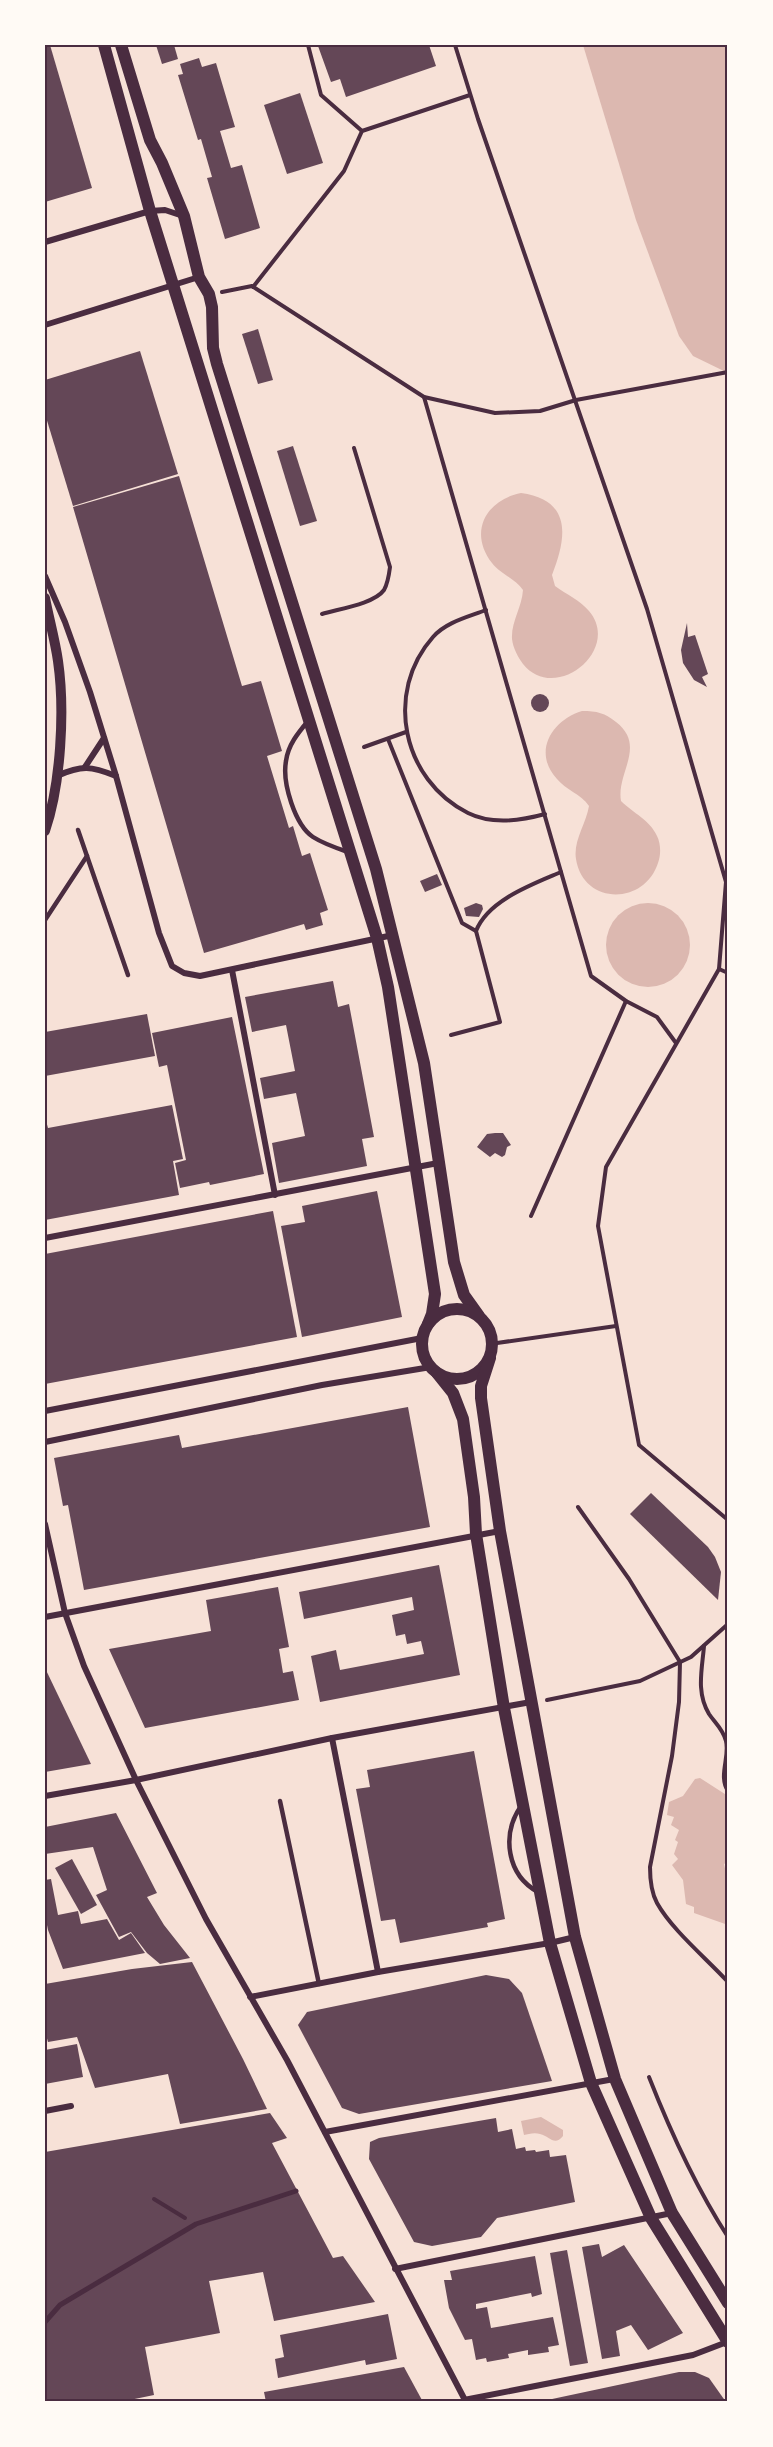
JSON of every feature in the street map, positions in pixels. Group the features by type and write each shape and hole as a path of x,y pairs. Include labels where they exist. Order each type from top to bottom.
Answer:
{"main road":[{"path":"104,45 150,211 377,938 390,999 435,1294 432,1314 422,1338 422,1350 434,1370 453,1393 463,1419 474,1497 476,1534 504,1708 550,1943 591,2083 651,2218 728,2342"},
{"path":"121,45 150,140 184,216 199,277 209,294 212,307 213,348 217,364 376,869 424,1064 454,1262 464,1295 490,1331 493,1344 481,1386 481,1398 500,1531 575,1937 615,2079 672,2213 728,2303"},
{"path":"428,1324 436,1315 450,1309 465,1310 479,1316"},
{"path":"434,1370 451,1379 464,1379 477,1374 490,1358"}],"street":[{"path":"45,242 150,211 165,210 184,216"},
{"path":"45,325 199,277"},
{"path":"45,576 65,622 117,776 159,933 172,966 184,973 200,976 393,935"},
{"path":"45,598 58,662 61,698 57,776 45,831"},
{"path":"85,767 104,738"},
{"path":"57,776 75,768 85,767 96,768 117,776"},
{"path":"232,969 275,1195"},
{"path":"45,1238 438,1163"},
{"path":"45,1411 422,1338"},
{"path":"45,1442 322,1385 434,1370"},
{"path":"45,1524 65,1613 84,1666 136,1780 206,1919 325,2132 394,2269 465,2401 693,2355 728,2342"},
{"path":"45,1617 500,1531"},
{"path":"45,1796 136,1780 332,1738 531,1702"},
{"path":"332,1738 378,1972"},
{"path":"250,1997 575,1937"},
{"path":"325,2132 615,2079"},
{"path":"45,2111 71,2106"},
{"path":"45,2322 60,2305 196,2224 296,2191"},
{"path":"394,2269 672,2213"}],"lane":[{"path":"309,719 294,738 285,762 285,776 297,820 314,837 350,853"},
{"path":"78,830 128,975"},
{"path":"45,920 87,856"},
{"path":"280,1802 319,1984"},
{"path":"523,1803 514,1816 509,1833 514,1867 523,1882 540,1893"}],"path":[{"path":"308,45 321,95 362,131"},
{"path":"455,45 470,95 647,609 726,882 719,969 606,1167 598,1227 639,1445 728,1520"},
{"path":"253,287 344,171 362,131 470,95"},
{"path":"209,294 253,287 424,397 495,413 540,411 576,400 728,372"},
{"path":"424,397 591,976 626,1001 657,1017 676,1043"},
{"path":"322,614 378,596 385,589 388,578 390,567 354,448"},
{"path":"486,610 451,623 434,636 418,658 407,686 404,707 406,732 419,768 430,784 469,814 501,821 523,820 544,814"},
{"path":"364,747 406,732"},
{"path":"388,739 462,923 476,931"},
{"path":"451,1035 500,1022 476,931 478,925 502,901 518,890 561,872"},
{"path":"719,969 728,973"},
{"path":"531,1216 626,1001"},
{"path":"493,1344 616,1326"},
{"path":"578,1507 629,1579 680,1662 679,1702 672,1756 650,1867 651,1883 656,1902 670,1921 728,1983"},
{"path":"531,1702 640,1681 691,1657 728,1624"},
{"path":"704,1646 700,1694 705,1707 721,1728 727,1742 724,1785 728,1791"},
{"path":"649,2077 690,2174 728,2237"},
{"path":"154,2199 196,2224"}],"shaded area":[{"path":"583,45 728,45 728,373 693,356 679,336 636,220"},
{"path":"521,493 538,497 549,503 557,512 562,534 561,547 552,575 555,586 586,607 597,626 597,641 591,655 580,667 567,675 551,678 536,675 519,658 513,646 512,633 523,590 492,563 481,540 484,519 490,510 498,503"},
{"path":"582,711 604,715 625,731 630,750 622,780 621,801 650,825 659,842 659,860 651,877 640,887 628,893 601,892 590,885 581,874 576,859 576,846 589,806 557,779 546,758 546,748 554,729 571,715"},
{"path":"640,903 656,903 672,910 683,921 690,937 687,961 678,975 656,987 640,987 624,980 613,969 606,953 606,937 613,921 624,910"},
{"path":"700,1778 728,1796 728,1862 724,1864 726,1873 728,1872 728,1925 694,1913 694,1907 686,1904 683,1880 672,1865 678,1859 674,1854 678,1842 675,1840 679,1830 671,1825 674,1817 667,1815 669,1802 683,1796 695,1779"},
{"path":"541,2117 563,2130 563,2136 560,2139 554,2141 536,2133 524,2135 521,2121"}],"building":[{"path":"45,45 50,45 92,188 45,202"},
{"path":"156,45 174,45 178,59 162,64"},
{"path":"429,45 436,66 346,97 340,79 331,82 318,46"},
{"path":"199,58 202,67 216,63 235,127 220,131 231,168 242,165 260,228 225,239 207,178 212,177 178,75 183,74 180,64"},
{"path":"300,93 323,163 287,174 264,105"},
{"path":"258,329 273,380 258,384 242,334"},
{"path":"140,351 178,474 73,506 45,414 45,380"},
{"path":"293,446 317,521 300,526 277,451"},
{"path":"179,476 242,686 261,681 282,751 267,756 289,828 293,826 302,856 310,853 328,910 320,913 323,925 306,930 304,924 204,953 73,507"},
{"path":"687,623 688,637 695,635 708,674 702,677 707,687 694,680 683,663 681,650"},
{"path":"536,694 544,694 549,699 547,710 536,712 531,707 531,699"},
{"path":"437,874 442,885 425,892 420,881"},
{"path":"476,903 482,905 483,909 479,917 466,916 464,908"},
{"path":"333,981 338,1007 349,1004 374,1137 362,1139 367,1166 279,1183 272,1143 305,1136 296,1093 264,1099 260,1078 295,1071 286,1025 252,1032 245,997"},
{"path":"147,1014 155,1056 45,1076 45,1032"},
{"path":"232,1017 264,1174 210,1185 209,1182 180,1188 175,1163 186,1160 167,1065 159,1067 152,1033"},
{"path":"172,1105 183,1159 173,1161 179,1195 45,1220 45,1117 48,1128"},
{"path":"503,1133 511,1145 507,1147 502,1157 495,1153 490,1157 477,1147 487,1134"},
{"path":"377,1191 402,1317 302,1337 281,1226 305,1222 302,1206"},
{"path":"273,1211 297,1337 45,1384 45,1254"},
{"path":"408,1407 430,1527 84,1590 68,1505 63,1506 54,1458 179,1435 182,1448"},
{"path":"651,1493 708,1547 715,1557 721,1572 718,1600 630,1514"},
{"path":"439,1565 460,1675 320,1702 311,1656 336,1650 340,1670 424,1654 421,1641 407,1644 405,1634 396,1636 392,1615 414,1610 412,1597 304,1619 299,1592"},
{"path":"278,1587 289,1647 279,1649 283,1673 293,1671 299,1700 145,1728 109,1649 211,1631 206,1600"},
{"path":"45,1668 91,1764 45,1772"},
{"path":"474,1751 505,1919 487,1923 488,1927 400,1943 395,1919 381,1921 356,1789 370,1787 367,1770"},
{"path":"116,1813 157,1893 147,1897 164,1925 190,1958 160,1964 147,1953 131,1932 119,1937 96,1895 107,1890 93,1847 45,1854 45,1827"},
{"path":"72,1859 97,1905 81,1914 55,1868"},
{"path":"51,1879 58,1915 78,1911 81,1924 107,1919 119,1940 131,1933 145,1953 63,1969 48,1930 45,1915 45,1880"},
{"path":"192,1962 267,2109 180,2124 168,2074 95,2088 77,2037 48,2042 45,2031 45,1984 132,1969"},
{"path":"486,1975 509,1979 522,1993 552,2081 359,2114 342,2108 298,2025 307,2012"},
{"path":"77,2044 83,2077 45,2084 45,2050"},
{"path":"270,2113 287,2138 272,2143 333,2258 343,2256 375,2302 274,2321 263,2272 209,2281 220,2333 145,2347 154,2395 120,2402 45,2402 45,2152"},
{"path":"496,2118 498,2132 512,2129 516,2149 525,2147 526,2151 535,2150 536,2152 549,2150 550,2157 566,2155 575,2202 497,2218 481,2237 432,2246 414,2242 369,2159 370,2142 379,2138"},
{"path":"599,2244 602,2257 624,2245 683,2333 648,2350 631,2325 616,2331 620,2356 602,2359 582,2247"},
{"path":"567,2250 588,2363 570,2366 550,2253"},
{"path":"535,2256 542,2294 532,2297 531,2293 476,2304 476,2309 487,2307 491,2328 553,2317 559,2345 548,2347 549,2352 528,2355 528,2350 508,2354 509,2358 487,2362 486,2358 476,2360 472,2339 465,2340 449,2308 444,2280 452,2280 450,2271"},
{"path":"388,2314 397,2359 366,2365 365,2360 278,2378 275,2359 284,2357 280,2335"},
{"path":"404,2367 423,2402 266,2402 264,2392"},
{"path":"679,2372 695,2372 709,2378 726,2402 538,2402"}]}
